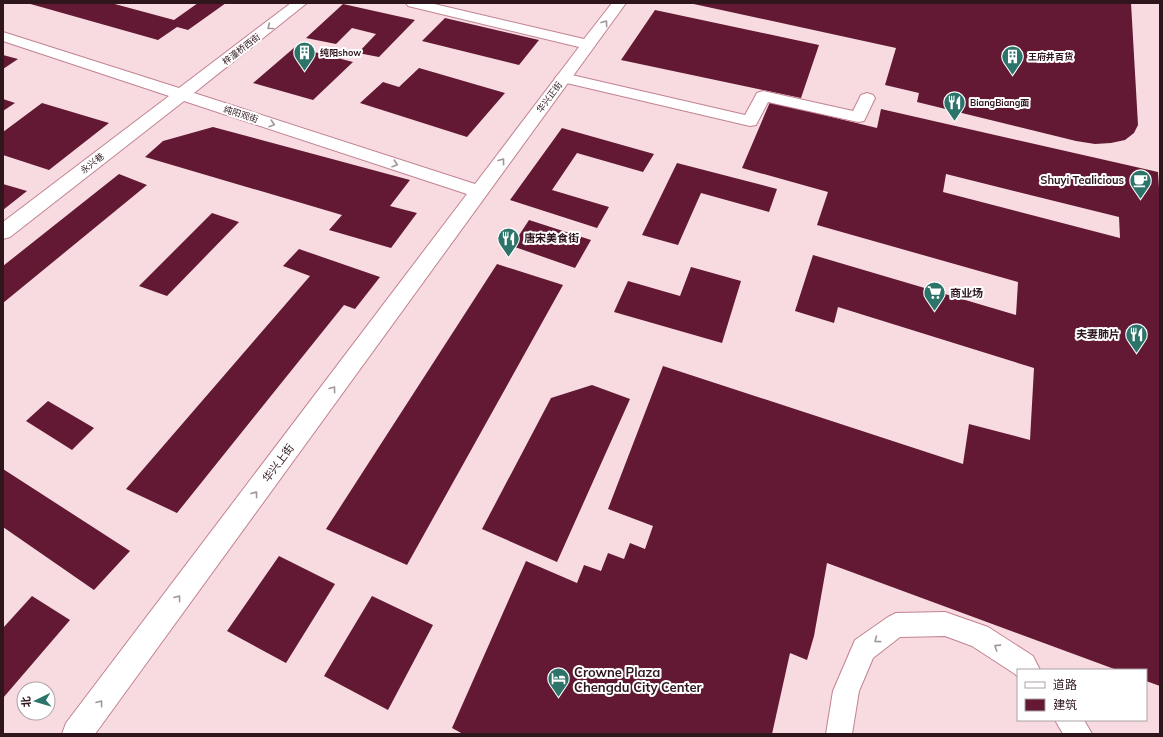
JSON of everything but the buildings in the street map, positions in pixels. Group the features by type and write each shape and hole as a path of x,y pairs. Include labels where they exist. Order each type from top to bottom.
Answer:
{"street":[{"name":"梓潼桥西街","path":"181,94 300,3"},
{"path":"414,3 589,45"},
{"name":"华兴正街","path":"479,192 619,3"},
{"name":"纯阳观街","path":"3,36 479,192"},
{"path":"564,78 750,121 762,96 858,117 867,98"},
{"name":"永兴巷","path":"3,232 181,94"},
{"name":"华兴上街","path":"77,734 479,192"}],"lane":[{"path":"838,734 846,691 864,649 896,625 945,624 979,636 1024,665 1027,669"},
{"path":"1069,721 1079,734"}],"place":[{"name":"纯阳show","path":"304,72"},
{"name":"王府井百货","path":"1012,76"},
{"name":"BiangBiang面","path":"954,122"},
{"name":"Shuyi Tealicious","path":"1140,200"},
{"name":"唐宋美食街","path":"509,258"},
{"name":"商业场","path":"934,312"},
{"name":"夫妻肺片","path":"1136,354"},
{"name":"Crowne Plaza Chengdu City Center","path":"558,698"}]}
